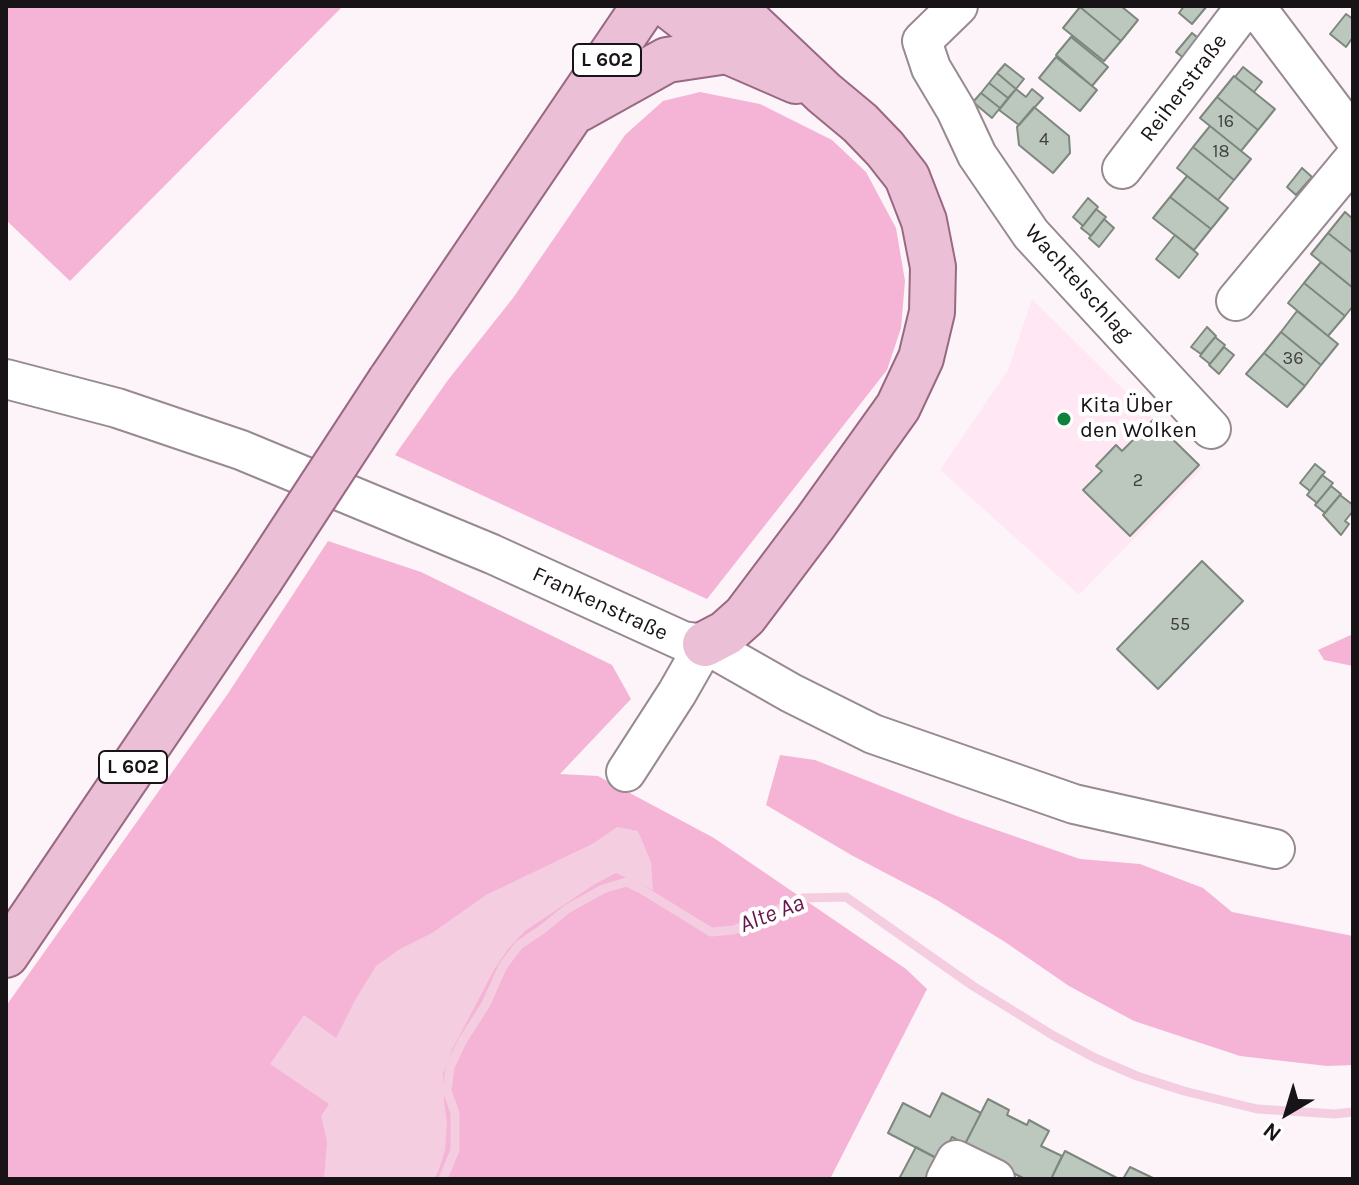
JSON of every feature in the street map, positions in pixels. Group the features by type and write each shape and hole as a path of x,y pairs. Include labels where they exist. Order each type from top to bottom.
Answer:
{"main road":[{"name":"L 602","path":"6,955 644,6"},
{"path":"669,6 727,51 824,93"},
{"path":"705,644 726,633 745,616 898,407 921,358 932,312 933,267 924,221 907,177 860,123 729,6"},
{"name":"L 602","path":"570,114 667,60 727,51"}],"street":[{"name":"Wachtelschlag","path":"958,6 922,41 931,68 956,110 977,155 1031,234 1211,429"},
{"name":"Reiherstraße","path":"1122,169 1246,6"},
{"path":"1255,6 1353,136"},
{"path":"1236,301 1353,160"},
{"name":"Frankenstraße","path":"6,379 117,408 241,450 492,554 683,641 705,644 791,693 873,734 1074,804 1275,849"},
{"path":"626,772 705,644"},
{"path":"946,1179 956,1160 995,1179"}],"shaded area":[{"path":"6,6 343,6 70,281 6,220"},
{"path":"700,92 760,104 832,140 866,172 896,228 905,281 901,328 887,370 707,599 395,455 448,380 513,298 625,135 663,101"},
{"name":"Kita Über den Wolken","path":"1032,299 1203,468 1079,595 940,470 1008,370"},
{"path":"328,541 421,572 612,665 631,699 560,774 598,776 714,838 906,969 927,989 830,1179 6,1179 6,1006 227,695"},
{"path":"1353,634 1353,666 1324,660 1318,650"},
{"path":"780,755 815,760 959,817 1080,859 1140,864 1203,888 1232,912 1353,936 1353,1065 1327,1066 1240,1056 1134,1021 1069,986 937,900 766,805"},
{"path":"617,827 638,831 651,862 653,890 616,873 525,931 508,949 453,1048 443,1074 447,1123 445,1151 434,1179 324,1179 327,1141 321,1116 329,1104 270,1064 304,1015 336,1038 376,966 400,949 432,933 486,895 594,843"}],"building":[{"path":"1081,6 1121,6 1138,20 1121,41"},
{"path":"1184,6 1207,6 1192,24 1179,13"},
{"path":"1080,7 1121,41 1104,61 1063,28"},
{"path":"1346,14 1353,19 1353,37 1346,47 1330,34"},
{"path":"1192,33 1202,41 1186,60 1176,52"},
{"path":"1071,37 1108,67 1092,86 1056,55"},
{"path":"1056,57 1097,90 1080,111 1039,78"},
{"path":"1005,64 1024,79 1016,89 997,73"},
{"path":"1243,67 1262,82 1254,92 1235,77"},
{"path":"997,73 1016,89 1008,98 989,83"},
{"path":"1234,76 1275,109 1258,130 1217,97"},
{"path":"989,83 1008,98 1000,108 981,93"},
{"path":"1016,89 1026,97 1032,89 1043,98 1019,125 999,110"},
{"path":"981,93 1000,108 992,118 973,102"},
{"path":"1217,97 1258,130 1241,151 1200,118"},
{"path":"1034,107 1069,136 1070,153 1053,173 1019,145 1017,127"},
{"path":"1210,126 1251,159 1234,180 1193,147"},
{"path":"1193,147 1234,180 1218,200 1177,168"},
{"path":"1302,168 1312,177 1296,195 1287,187"},
{"path":"1187,176 1228,208 1211,229 1170,197"},
{"path":"1170,197 1211,229 1194,250 1153,218"},
{"path":"1088,198 1098,207 1083,226 1073,217"},
{"path":"1096,209 1106,217 1091,236 1081,228"},
{"path":"1345,212 1353,219 1353,253 1328,233"},
{"path":"1104,219 1114,228 1099,247 1089,238"},
{"path":"1328,233 1353,253 1352,287 1311,254"},
{"path":"1175,235 1198,254 1179,278 1156,259"},
{"path":"1321,262 1353,288 1353,306 1345,316 1304,283"},
{"path":"1304,283 1345,316 1328,336 1288,303"},
{"path":"1297,311 1338,344 1321,365 1281,332"},
{"path":"1207,327 1216,336 1201,354 1191,347"},
{"path":"1281,332 1321,365 1305,386 1264,353"},
{"path":"1215,337 1225,345 1210,364 1200,356"},
{"path":"1224,347 1234,355 1219,374 1209,365"},
{"path":"1264,353 1305,386 1287,407 1246,374"},
{"path":"1153,420 1199,465 1130,536 1083,490 1102,471 1096,466 1116,445 1122,451"},
{"path":"1315,464 1325,472 1310,491 1300,483"},
{"path":"1322,475 1333,483 1317,503 1307,495"},
{"path":"1331,486 1341,494 1325,513 1315,505"},
{"path":"1340,495 1353,505 1353,511 1345,521 1349,524 1341,535 1323,515"},
{"path":"1202,561 1243,601 1158,689 1117,649"},
{"path":"942,1093 981,1113 965,1144 952,1137 940,1160 888,1133 903,1103 930,1117"},
{"path":"988,1099 1009,1110 1007,1115 1027,1125 1029,1120 1049,1131 1041,1146 1062,1156 1051,1179 1025,1179 963,1148"},
{"path":"916,1147 942,1161 933,1179 899,1179"},
{"path":"1065,1151 1119,1179 1051,1179"},
{"path":"1130,1167 1155,1179 1123,1179"}],"waterway":[{"name":"Alte Aa","path":"443,1179 455,1150 455,1113 447,1091 450,1067 486,1004 503,966 519,945 567,909 603,889 626,882 711,932 734,930 803,898 846,897 973,986 1054,1036 1137,1076 1257,1109 1335,1114 1353,1112"}],"place":[{"name":"Kita Über den Wolken","path":"1064,419"}]}
